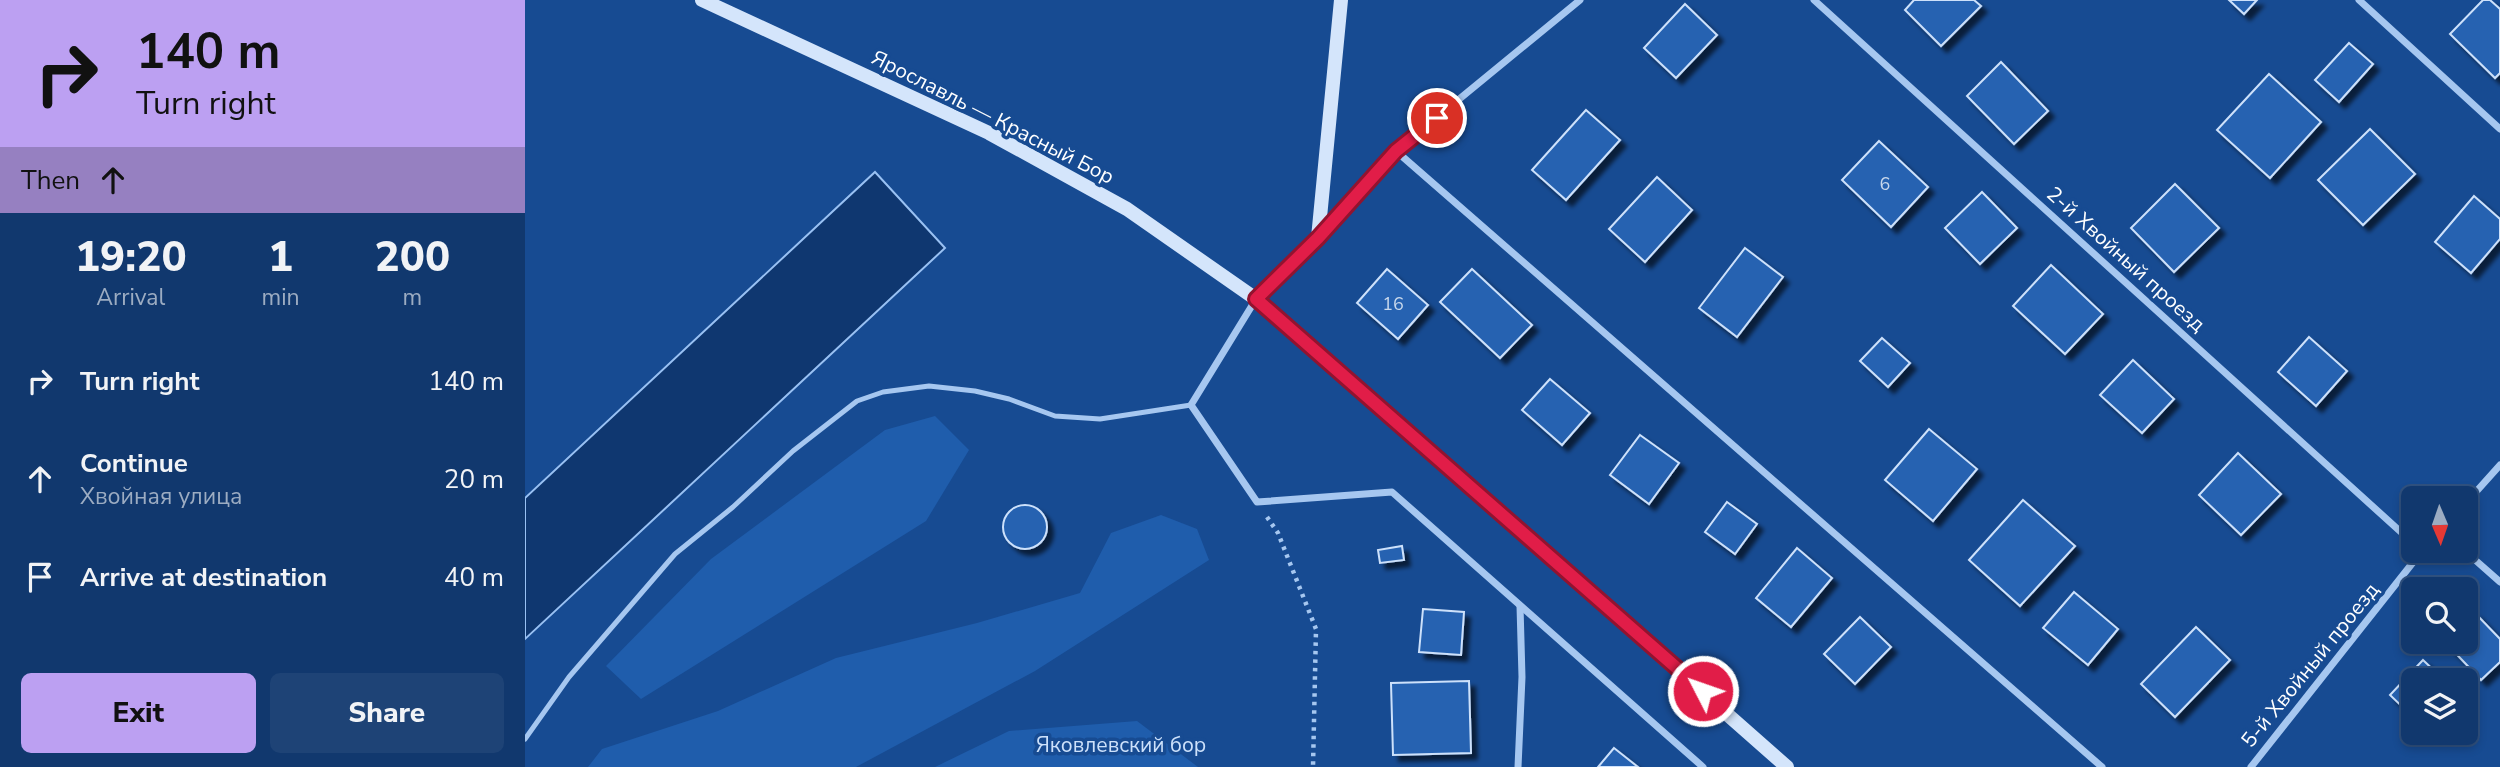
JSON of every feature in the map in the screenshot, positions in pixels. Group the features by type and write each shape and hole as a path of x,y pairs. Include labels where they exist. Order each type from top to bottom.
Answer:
{"street":[{"name":"Ярославль — Красный Бор","path":"702,0 989,133 1127,209 1256,299 1787,767"},
{"path":"1318,238 1341,0"},
{"path":"1580,0 1396,151 1318,238 1256,299 1191,405 1257,502 1392,492 1703,767"},
{"name":"2-й Хвойный проезд","path":"1814,0 2401,532"},
{"path":"2359,0 2500,129"},
{"path":"1396,151 2102,767"},
{"path":"2478,490 2500,465"},
{"path":"2478,563 2500,582"},
{"name":"5-й Хвойный проезд","path":"2251,767 2412,564"},
{"path":"1518,767 1522,677 1520,606"}],"lane":[{"path":"525,738 569,677 675,554 733,507 793,451 857,401 883,391 929,386 986,393 1055,416 1100,419 1191,405"}],"path":[{"path":"1257,502 1278,533 1316,629 1313,767"}],"green space":[{"path":"935,416 969,450 926,521 641,699 606,666 711,559 885,430"},
{"path":"1161,515 1197,529 1209,560 1035,671 856,767 588,767 602,749 718,711 836,658 977,623 1080,593 1111,533"},
{"name":"Яковлевский бор","path":"1137,721 1198,767 935,767 1009,731"}],"shaded area":[{"path":"875,172 945,248 525,639 525,498"}],"building":[{"path":"1914,0 1974,0 1981,6 1941,46 1905,10"},
{"path":"2229,0 2257,0 2244,14"},
{"path":"2483,0 2490,0 2500,9 2500,73 2495,78 2450,34"},
{"path":"1685,4 1717,35 1676,78 1644,48"},
{"path":"2349,43 2373,64 2339,102 2315,80"},
{"path":"2001,62 2048,111 2014,144 1967,96"},
{"path":"2269,74 2321,122 2270,178 2217,130"},
{"path":"1586,110 1620,140 1566,200 1532,170"},
{"path":"2370,129 2415,174 2363,225 2318,180"},
{"path":"1879,141 1928,187 1891,227 1842,180"},
{"path":"1657,177 1692,210 1645,262 1609,229"},
{"path":"2175,184 2219,228 2174,272 2131,228"},
{"path":"1982,192 2017,228 1980,264 1945,228"},
{"path":"2474,196 2500,219 2500,239 2471,273 2435,242"},
{"path":"1745,248 1783,277 1737,337 1699,308"},
{"path":"2051,265 2103,314 2065,354 2013,306"},
{"path":"1387,269 1428,305 1398,339 1357,303"},
{"path":"1472,269 1532,325 1500,358 1440,302"},
{"path":"2309,337 2347,371 2316,406 2278,372"},
{"path":"1882,338 1910,363 1888,387 1860,361"},
{"path":"2133,360 2174,399 2142,433 2100,395"},
{"path":"1550,379 1590,413 1562,445 1522,410"},
{"path":"1929,429 1977,469 1933,521 1885,480"},
{"path":"1640,435 1679,463 1649,504 1610,475"},
{"path":"2238,453 2281,494 2241,535 2199,495"},
{"path":"2023,500 2075,546 2020,606 1969,560"},
{"path":"1727,502 1757,524 1735,554 1705,532"},
{"path":"1025,505 1041,511 1047,527 1041,543 1025,549 1009,543 1003,527 1009,511"},
{"path":"1402,546 1404,560 1380,563 1378,550"},
{"path":"1797,548 1832,578 1791,627 1756,598"},
{"path":"2074,592 2118,629 2088,665 2043,628"},
{"path":"1423,609 1464,612 1461,655 1419,652"},
{"path":"2478,616 2500,639 2500,662 2481,680 2478,677 2478,668 2470,668 2456,654 2478,654"},
{"path":"1860,617 1891,647 1855,684 1824,654"},
{"path":"2196,627 2230,660 2175,717 2141,684"},
{"path":"2423,660 2431,668 2415,668"},
{"path":"1469,681 1471,753 1393,755 1391,683"},
{"path":"2401,683 2401,706 2390,695"},
{"path":"1614,748 1638,767 1598,767"}],"route":[{"path":"1437,118 1396,151 1318,238 1256,299 1703,691"}]}
